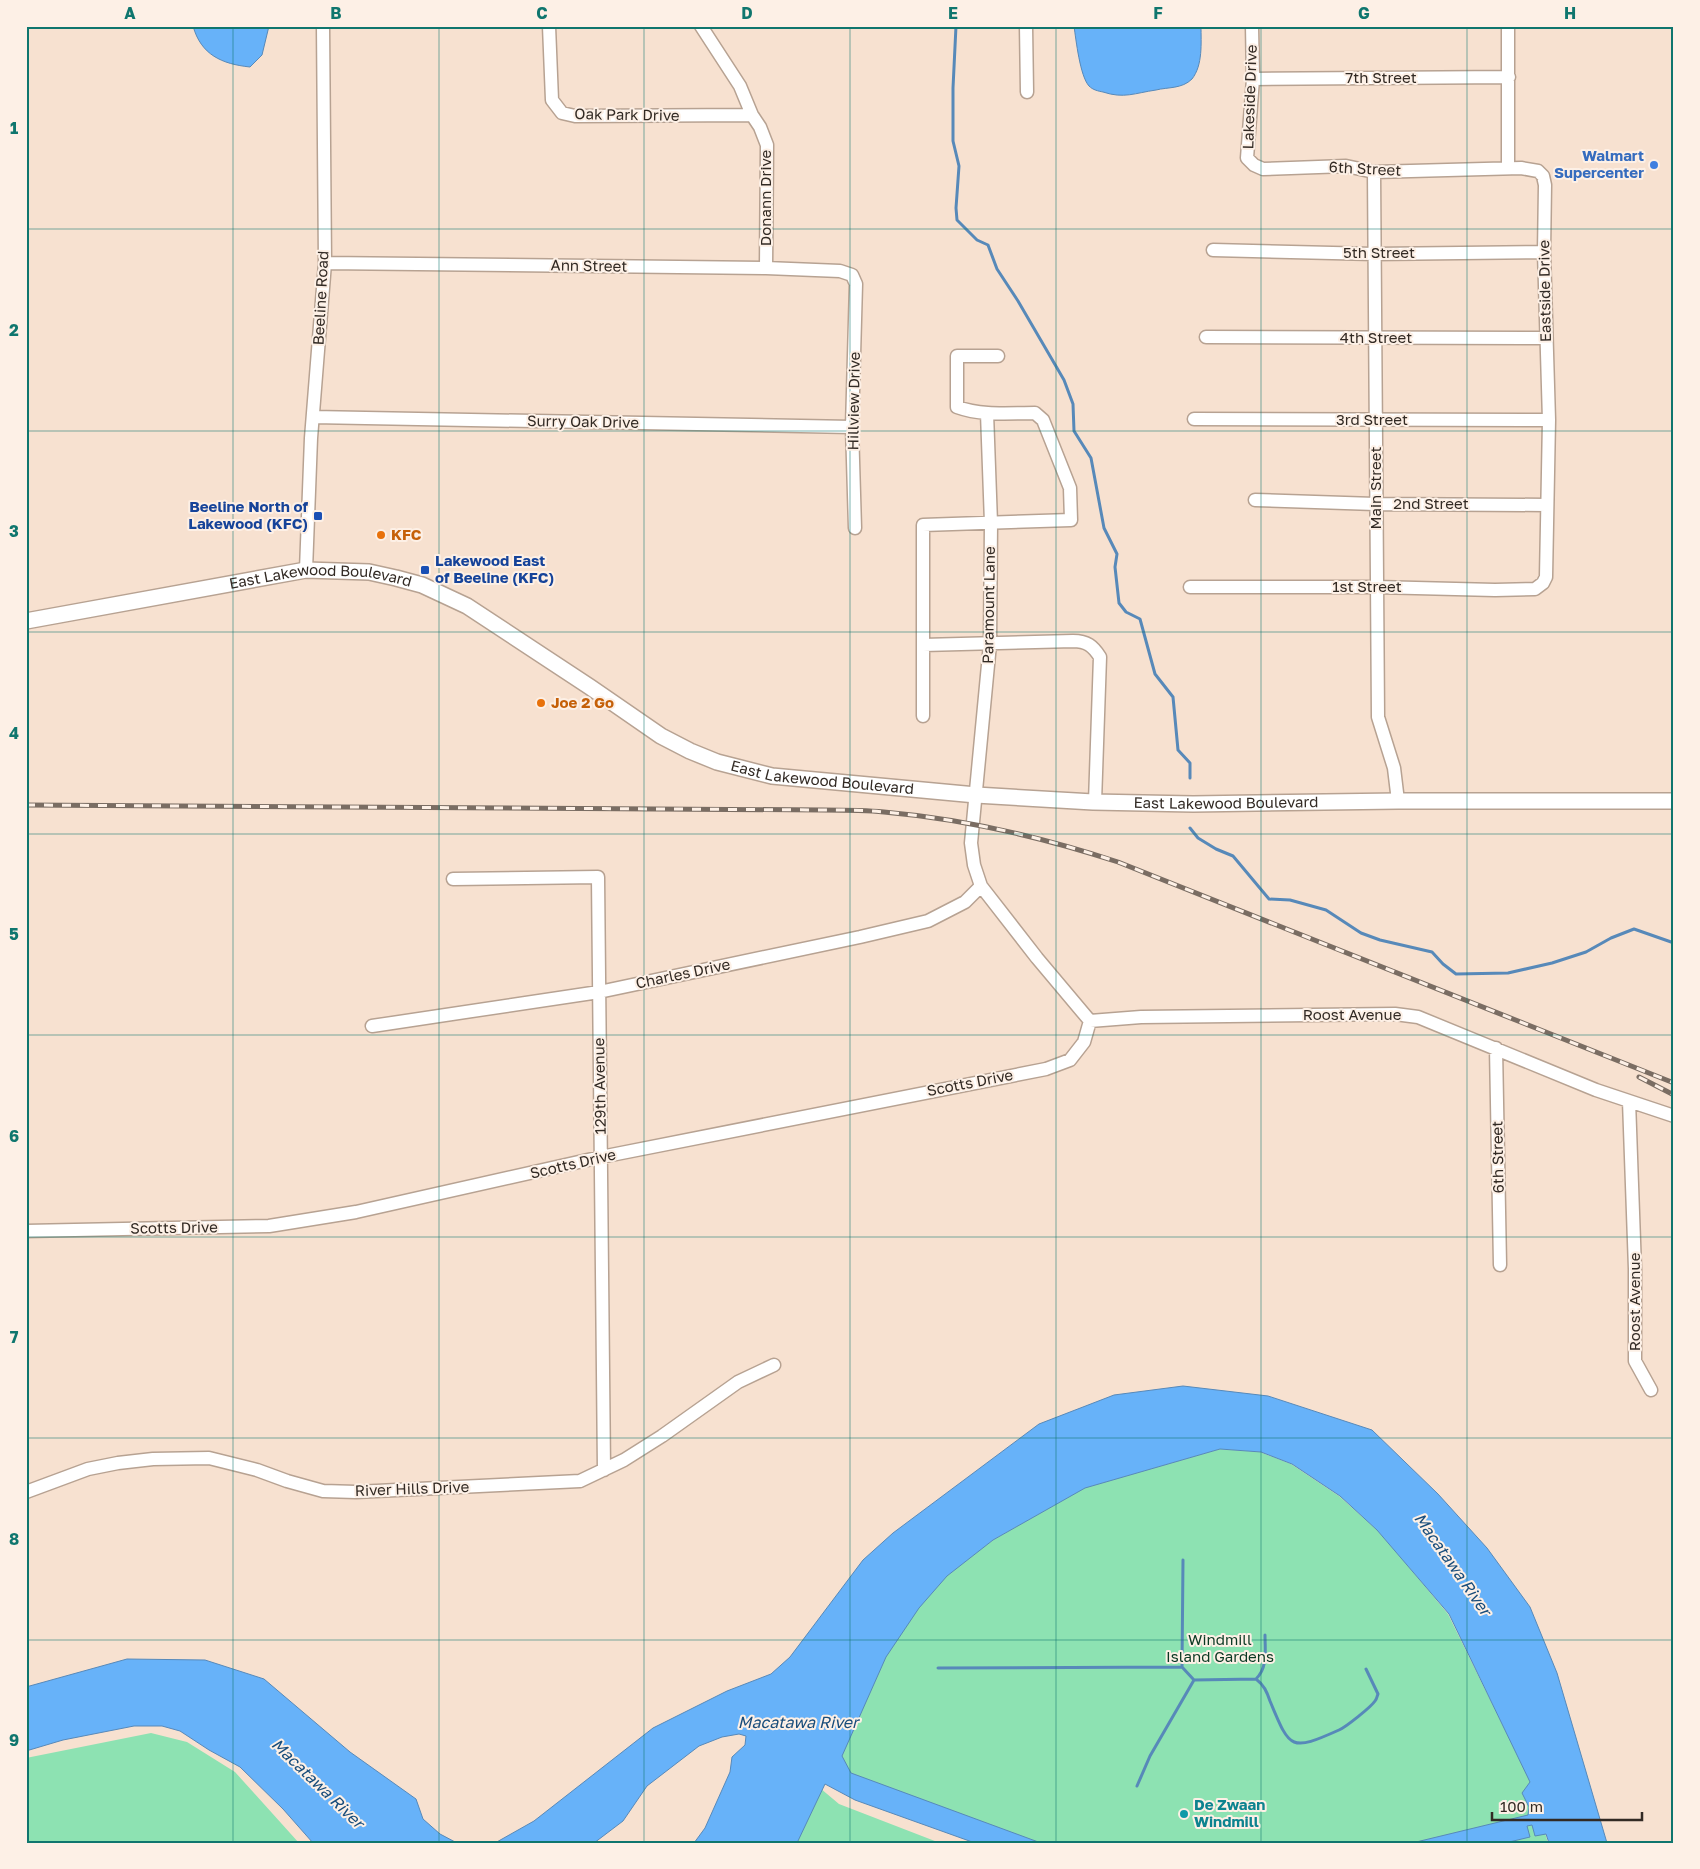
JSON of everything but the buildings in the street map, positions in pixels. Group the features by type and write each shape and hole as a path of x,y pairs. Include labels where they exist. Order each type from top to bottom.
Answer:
{"main road":[{"name":"East Lakewood Boulevard","path":"26,621 306,570 369,572 422,585 467,606 661,736 690,751 717,762 772,776 976,795 1094,802 1193,804 1398,801 1674,801"}],"street":[{"name":"Beeline Road","path":"306,570 313,417 324,263 323,26"},
{"name":"Oak Park Drive","path":"549,26 552,100 562,113 575,116 752,115"},
{"name":"Donann Drive","path":"701,26 740,86 767,145 766,268"},
{"path":"1026,26 1027,92"},
{"name":"Lakeside Drive","path":"1252,26 1253,79 1247,158 1254,165"},
{"path":"1508,26 1508,168"},
{"name":"7th Street","path":"1253,79 1509,78"},
{"name":"6th Street","path":"1254,165 1263,169 1346,166 1374,172 1508,168"},
{"name":"Eastside Drive","path":"1508,168 1538,171 1545,185 1544,252 1549,420 1546,577 1543,583"},
{"name":"Main Street","path":"1374,172 1378,717 1394,768 1398,801"},
{"name":"5th Street","path":"1213,250 1374,254 1544,252"},
{"name":"Ann Street","path":"324,263 766,268 840,272 852,275"},
{"name":"Hillview Drive","path":"852,275 856,284 852,427 855,528"},
{"name":"4th Street","path":"1206,337 1546,338"},
{"path":"923,716 923,525 1071,520 1070,488 1043,420 1035,413 969,412 957,407 958,356 998,356"},
{"name":"Paramount Lane","path":"976,795 990,644 991,523 987,413"},
{"name":"Surry Oak Drive","path":"313,417 852,427"},
{"name":"3rd Street","path":"1194,419 1549,420"},
{"name":"2nd Street","path":"1255,500 1375,504 1547,504"},
{"name":"1st Street","path":"1190,588 1376,587 1535,590 1543,583"},
{"path":"923,645 1084,641 1093,647 1100,657 1094,802"},
{"path":"976,795 971,843 974,865 981,886 1037,958 1090,1021"},
{"name":"129th Avenue","path":"453,879 598,877 604,1470"},
{"name":"Charles Drive","path":"372,1026 599,992 860,937 928,921 965,902 981,886"},
{"name":"Roost Avenue","path":"1090,1021 1141,1018 1395,1014 1418,1017 1596,1090 1630,1101 1635,1269 1635,1361 1652,1390"},
{"name":"Scotts Drive","path":"26,1231 268,1226 356,1212 601,1157 1046,1069 1070,1060 1084,1042 1090,1021"},
{"name":"6th Street","path":"1496,1048 1500,1265"},
{"path":"1630,1101 1674,1116"},
{"name":"River Hills Drive","path":"26,1492 88,1469 153,1459 209,1458 257,1470 323,1491 356,1492 580,1481 624,1460 662,1436 738,1382 774,1365"}],"green space":[{"name":"Windmill Island Gardens","path":"1220,1449 1260,1452 1291,1464 1339,1496 1377,1530 1448,1614 1530,1781 1548,1843 1040,1843 851,1774 841,1756 886,1656 918,1607 946,1576 993,1540 1084,1488"},
{"path":"151,1733 187,1742 235,1772 299,1843 26,1843 26,1758"},
{"path":"814,1783 839,1804 940,1843 760,1843"}],"water":[{"path":"193,26 269,26 262,55 250,67 230,63 207,51 201,44"},
{"path":"1074,26 1201,26 1201,54 1196,73 1184,85 1136,94 1117,95 1096,90 1089,86 1083,74"},
{"name":"Macatawa River","path":"1183,1386 1268,1396 1372,1430 1438,1494 1487,1548 1530,1607 1557,1673 1607,1843 1549,1843 1546,1834 1535,1836 1532,1825 1527,1826 1530,1837 1505,1843 1412,1843 1528,1815 1529,1807 1522,1793 1530,1782 1449,1614 1377,1530 1340,1496 1292,1464 1261,1452 1220,1449 1085,1488 993,1540 947,1576 919,1608 886,1657 842,1756 851,1773 1041,1843 975,1843 855,1800 825,1784 797,1843 694,1843 705,1828 730,1772 732,1757 745,1745 746,1736 739,1734 722,1737 699,1746 647,1786 623,1821 594,1843 495,1843 534,1821 653,1728 727,1691 771,1674 790,1657 863,1560 893,1533 1039,1424 1114,1395"},
{"name":"Macatawa River","path":"127,1659 205,1660 264,1679 350,1752 416,1799 423,1819 440,1834 457,1843 313,1843 283,1809 240,1767 180,1731 162,1726 134,1726 63,1740 26,1751 26,1687"}],"waterway":[{"path":"956,26 953,141 959,166 957,220 977,240 988,245 997,269 1064,380 1073,404 1074,431 1091,458 1104,528 1117,554 1115,567 1119,603 1126,612 1140,619 1155,674 1173,697 1178,750 1190,763 1190,778"},
{"path":"1190,828 1198,838 1216,849 1233,856 1269,899 1290,900 1326,910 1361,933 1380,940 1432,952 1456,974 1508,973 1552,963 1586,952 1611,938 1634,929 1674,943"},
{"path":"1182,1667 1183,1560"},
{"path":"1256,1679 1264,1664 1265,1635"},
{"path":"938,1668 1182,1667 1194,1680 1150,1756 1137,1786"},
{"path":"1194,1680 1256,1679 1265,1689 1282,1729 1294,1742 1301,1743 1339,1730 1373,1704 1378,1694 1366,1669"}],"railway":[{"path":"26,805 846,810 944,819 1032,837 1118,862 1674,1083"},
{"path":"1639,1077 1674,1095"}],"place":[{"name":"Walmart Supercenter","path":"1654,165"},
{"name":"Beeline North of Lakewood (KFC)","path":"318,516"},
{"name":"KFC","path":"381,535"},
{"name":"Lakewood East of Beeline (KFC)","path":"425,570"},
{"name":"Joe 2 Go","path":"541,703"},
{"name":"De Zwaan Windmill","path":"1184,1814"}]}
